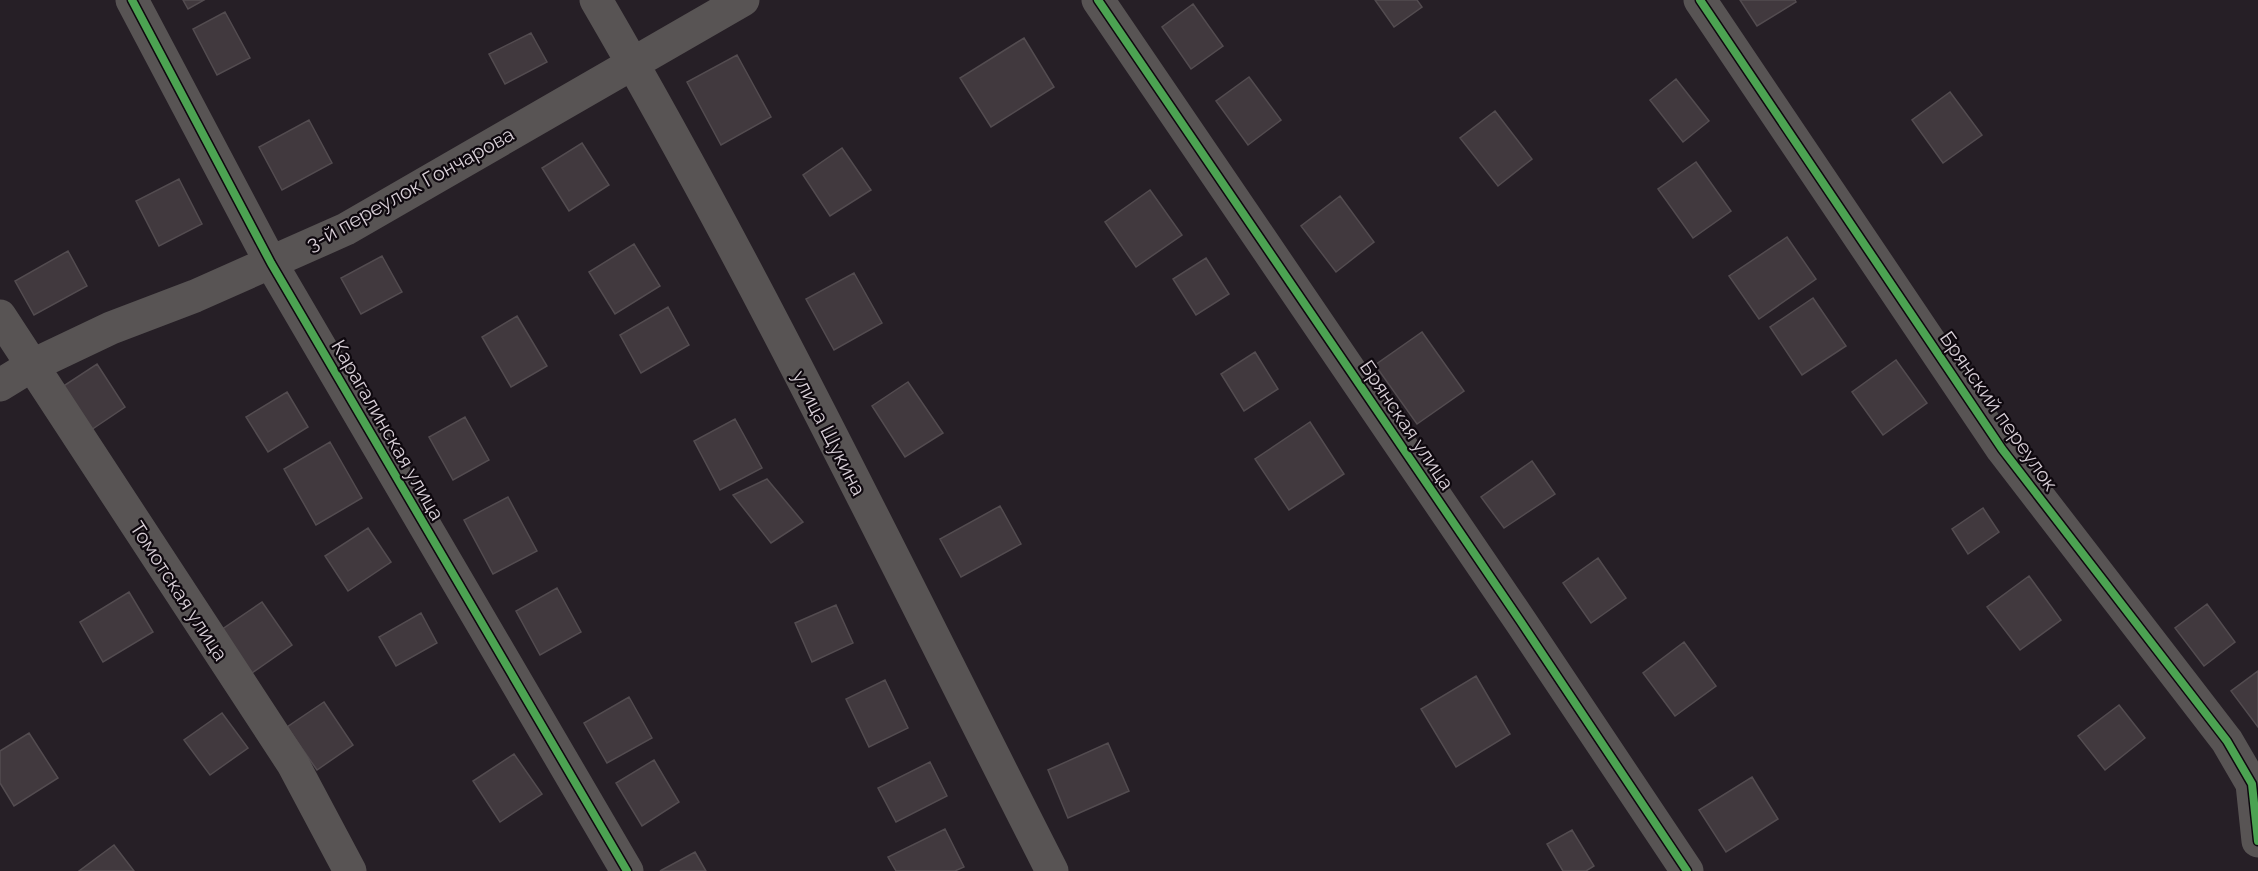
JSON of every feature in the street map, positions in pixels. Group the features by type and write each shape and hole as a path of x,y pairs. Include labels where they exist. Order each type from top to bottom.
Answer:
{"street":[{"name":"Карагалинская улица","path":"132,0 271,264 627,871"},
{"name":"улица Щукина","path":"596,0 683,151 925,615 1052,871"},
{"name":"3-й переулок Гончарова","path":"0,385 31,366 111,328 271,264 346,229 743,0"},
{"name":"Брянская улица","path":"1098,0 1521,621 1687,871"},
{"name":"Брянский переулок","path":"1700,0 2002,449 2227,741 2255,782 2258,841"},
{"name":"Томотская улица","path":"0,316 293,764 350,871"}],"building":[{"path":"183,0 204,0 188,9"},
{"path":"1375,0 1417,0 1422,7 1394,27"},
{"path":"1740,0 1795,0 1796,2 1757,26"},
{"path":"1193,4 1223,46 1191,69 1162,27"},
{"path":"225,12 250,58 217,75 193,29"},
{"path":"531,33 547,62 505,84 489,54"},
{"path":"1024,38 1054,87 991,127 960,78"},
{"path":"737,55 771,117 721,145 687,82"},
{"path":"1249,77 1281,120 1248,145 1216,101"},
{"path":"1676,79 1709,121 1683,142 1650,100"},
{"path":"1950,92 1982,135 1943,163 1912,120"},
{"path":"1495,111 1532,159 1498,186 1460,138"},
{"path":"309,120 332,163 282,190 259,147"},
{"path":"582,143 609,185 569,211 542,168"},
{"path":"842,148 871,190 830,216 803,175"},
{"path":"1696,162 1731,211 1693,238 1658,189"},
{"path":"179,179 202,224 159,246 136,201"},
{"path":"1150,190 1182,235 1136,267 1105,222"},
{"path":"1340,196 1374,242 1336,272 1301,226"},
{"path":"1787,237 1816,279 1759,319 1729,276"},
{"path":"634,244 660,286 615,314 589,272"},
{"path":"68,251 87,286 34,315 15,281"},
{"path":"382,256 402,292 361,314 341,278"},
{"path":"1206,258 1229,294 1196,315 1173,279"},
{"path":"854,273 882,323 834,350 806,299"},
{"path":"1813,298 1846,346 1802,375 1770,327"},
{"path":"668,307 689,345 641,373 620,335"},
{"path":"517,316 547,366 511,387 482,337"},
{"path":"1422,332 1464,391 1417,424 1375,365"},
{"path":"1255,352 1278,389 1244,411 1221,374"},
{"path":"1896,360 1927,403 1883,435 1852,392"},
{"path":"97,364 125,407 91,430 62,387"},
{"path":"908,382 943,433 905,457 872,406"},
{"path":"287,392 308,427 268,452 246,417"},
{"path":"465,417 489,460 453,480 429,437"},
{"path":"735,419 762,468 720,490 694,441"},
{"path":"1310,422 1344,474 1289,510 1255,459"},
{"path":"330,442 362,498 316,525 284,469"},
{"path":"1532,461 1555,494 1504,528 1481,497"},
{"path":"767,479 803,522 771,543 733,495"},
{"path":"508,497 537,551 493,574 464,520"},
{"path":"1000,506 1021,544 961,577 940,539"},
{"path":"1983,508 1999,532 1968,554 1952,529"},
{"path":"368,528 391,562 348,591 325,556"},
{"path":"1598,558 1626,598 1591,623 1563,583"},
{"path":"2029,576 2061,620 2020,650 1987,607"},
{"path":"557,588 581,632 540,655 516,611"},
{"path":"129,592 153,632 103,662 80,622"},
{"path":"262,602 292,645 252,673 221,630"},
{"path":"2207,604 2235,642 2204,666 2175,628"},
{"path":"836,605 853,643 812,662 795,623"},
{"path":"421,613 437,643 396,666 379,637"},
{"path":"1684,642 1716,686 1675,716 1643,673"},
{"path":"2258,671 2258,727 2231,691"},
{"path":"1476,676 1510,734 1456,767 1421,709"},
{"path":"885,680 908,728 869,747 846,699"},
{"path":"629,697 652,738 607,763 584,723"},
{"path":"324,702 353,745 317,770 287,727"},
{"path":"2119,705 2145,738 2105,770 2078,736"},
{"path":"222,713 248,748 210,775 184,740"},
{"path":"29,733 58,778 14,806 0,783 0,751"},
{"path":"1108,743 1129,791 1068,818 1048,770"},
{"path":"514,754 542,794 500,822 473,781"},
{"path":"654,760 679,802 642,826 616,783"},
{"path":"930,762 947,796 896,822 878,788"},
{"path":"1752,777 1778,819 1726,852 1699,810"},
{"path":"945,829 964,867 955,871 896,871 888,857"},
{"path":"1572,830 1594,866 1586,871 1563,871 1547,844"},
{"path":"114,845 134,871 79,871"},
{"path":"695,852 706,871 660,871"}],"cycle path":[{"path":"132,0 271,263 627,871"},
{"path":"1098,0 1521,622 1687,871"},
{"path":"1700,0 2002,449 2227,741 2252,784 2258,841"}]}
